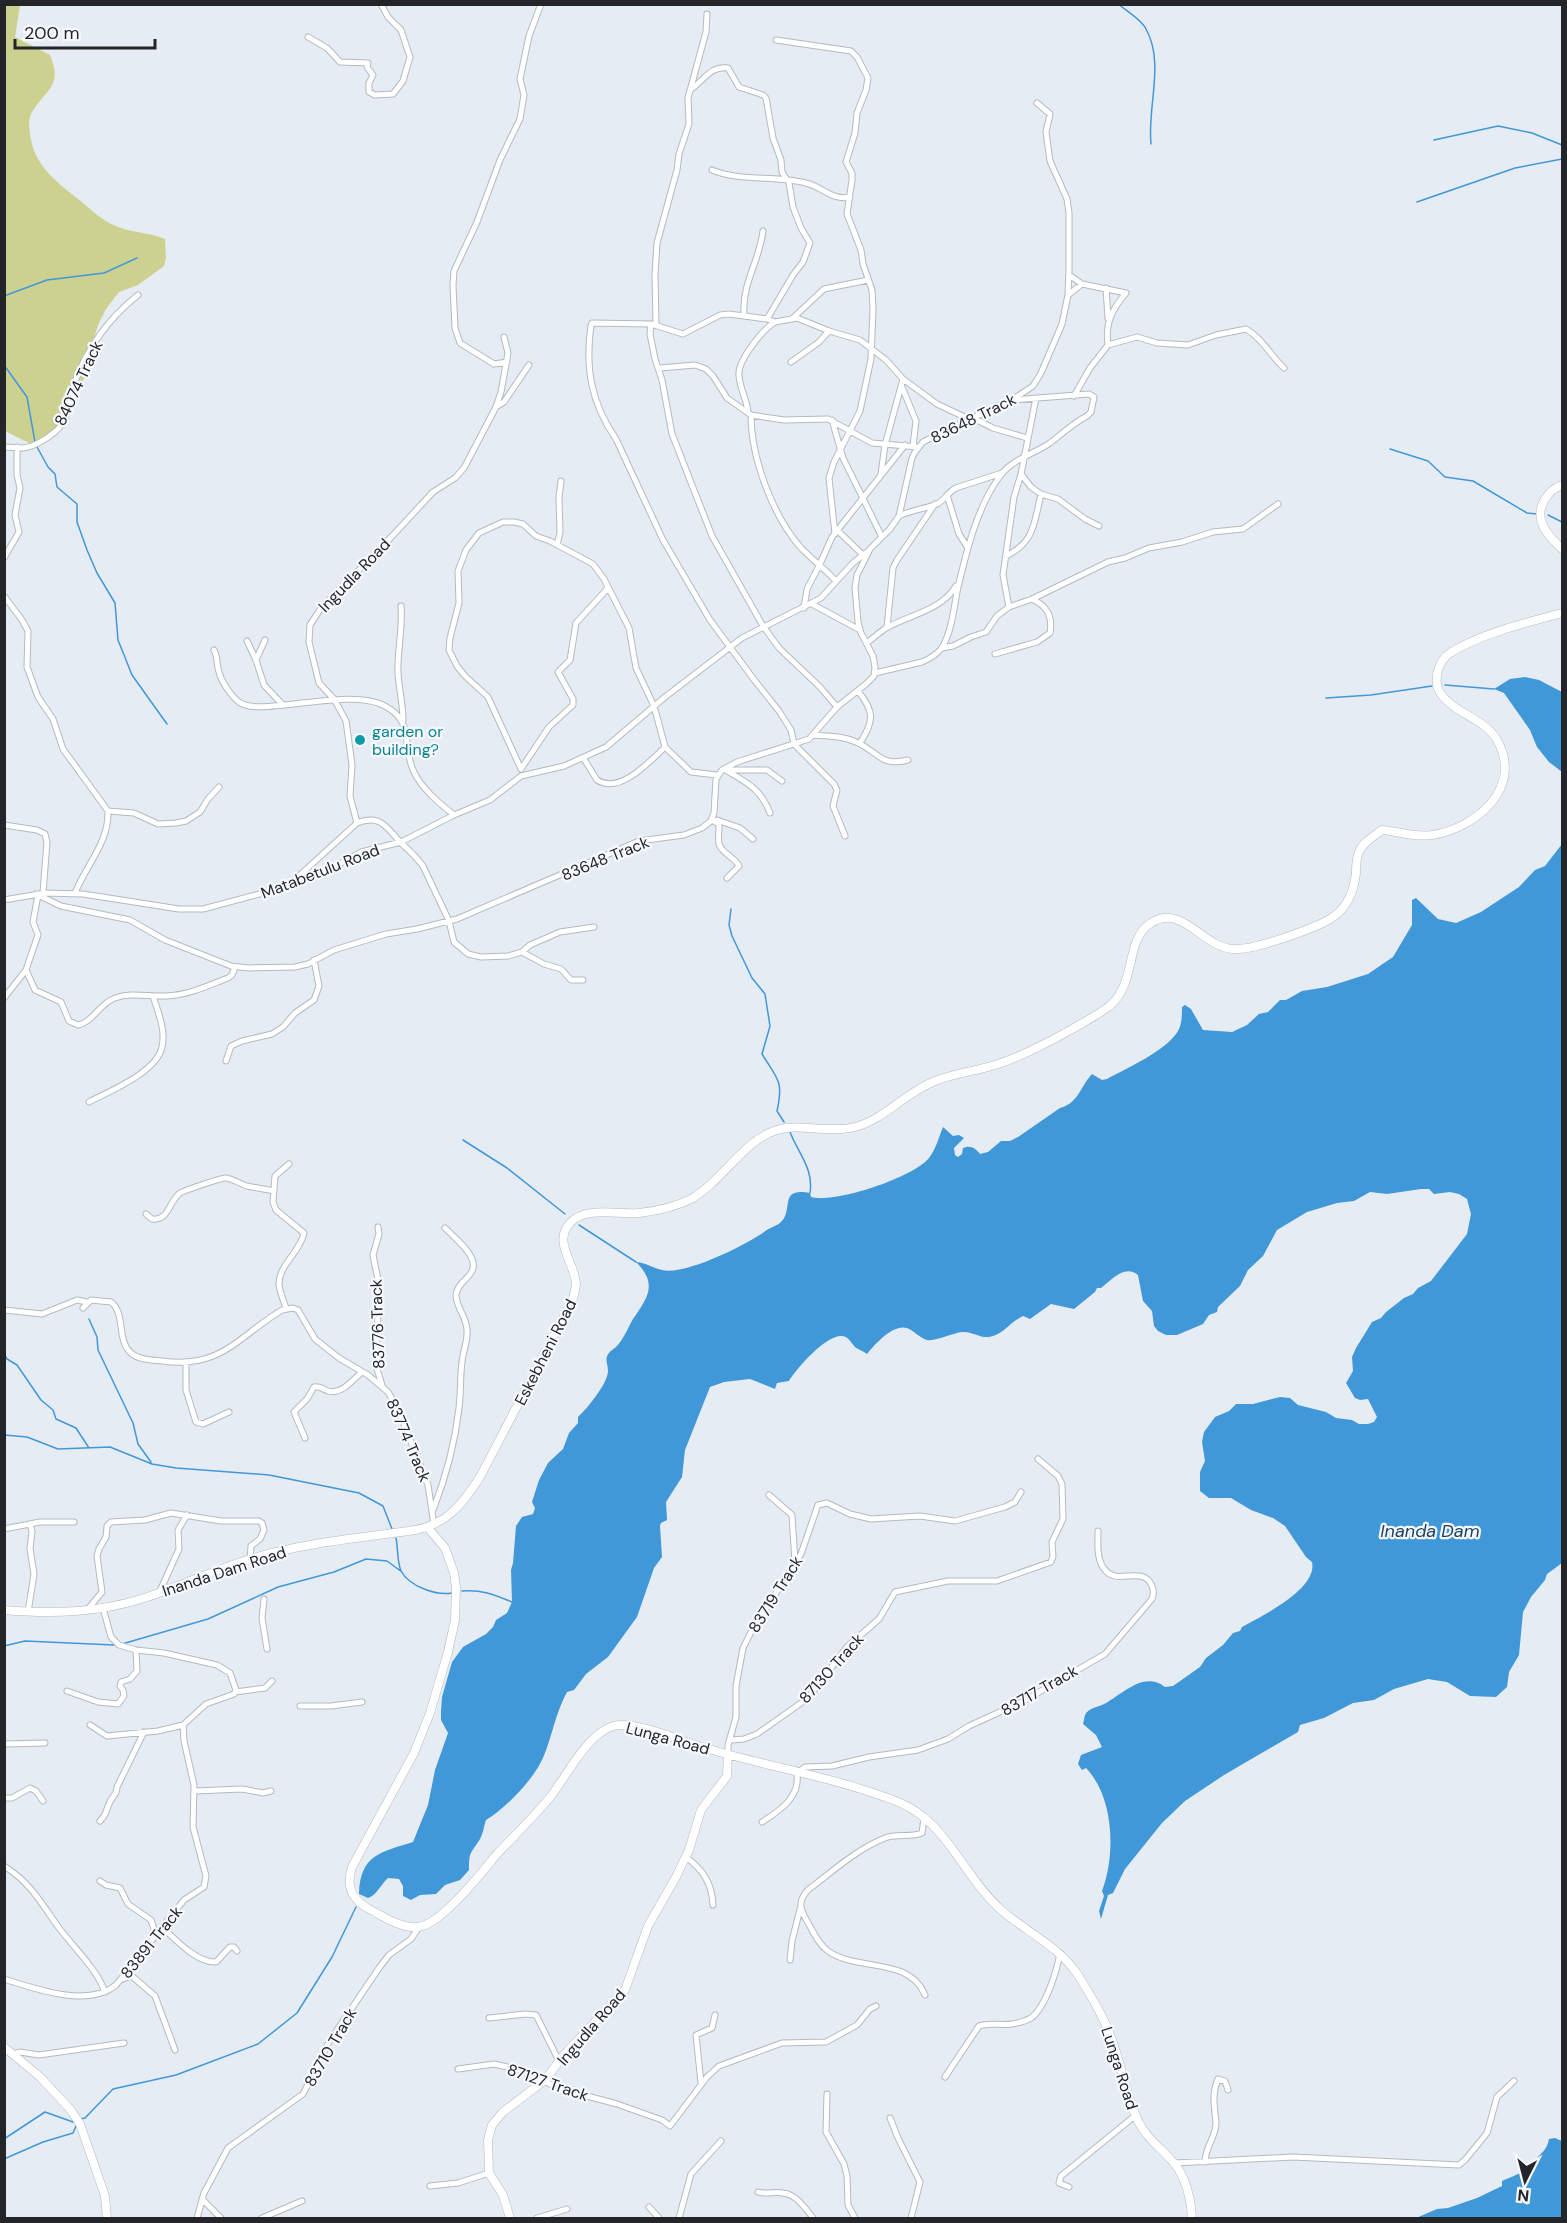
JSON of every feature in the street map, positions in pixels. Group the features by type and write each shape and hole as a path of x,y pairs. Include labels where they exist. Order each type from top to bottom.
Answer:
{"street":[{"path":"308,37 327,48 340,62 368,63 367,67 374,75 369,83 369,92 375,95 393,94 403,81 410,57 401,30 388,17 381,4"},
{"path":"507,362 494,364 460,343 455,328 453,285 458,259 477,222 502,154 520,119 524,95 520,79 529,36 541,4"},
{"path":"707,14 706,32 687,102 689,124 679,154 677,170 657,243 654,325 650,334 655,359 660,368 672,434 701,510 727,566 779,648 837,707"},
{"path":"776,40 847,49 857,57 868,78 846,162 852,172 847,214 861,250 872,290 871,359 860,411 834,462 829,478 836,532 862,555"},
{"path":"690,90 710,72 723,67 728,68 732,78 741,88 766,98 773,138 780,155 785,180 789,183 793,207 810,243 803,262 767,319"},
{"name":"83648 Track","path":"875,673 874,660 860,630 855,584 870,549 899,516 915,447 1026,391 1037,380 1062,324 1068,295 1069,213 1067,199 1050,161 1046,132 1050,114 1037,103"},
{"path":"712,170 728,176 768,177 808,183 834,198 850,197"},
{"path":"744,315 745,291 759,255 763,231"},
{"path":"1069,275 1082,284 1126,294 1108,320"},
{"path":"836,581 802,549 777,513 758,462 739,368 761,333 775,322 794,318 824,289 868,280"},
{"path":"1068,295 1082,284"},
{"path":"1106,288 1108,345"},
{"name":"84074 Track","path":"4,447 33,445 54,433 62,425 74,384 98,338 119,310 138,295"},
{"path":"775,322 744,315 720,315 683,334 654,325 592,323 588,360 592,393 663,540 710,620 779,711 791,730 794,744 834,784 837,790 833,806 845,836"},
{"path":"794,318 860,340 903,379 937,404 993,428 1027,438"},
{"path":"1074,396 1090,368 1108,345 1137,337 1161,344 1188,345 1216,334 1244,329 1254,334 1284,368"},
{"path":"791,362 819,342 829,331"},
{"name":"Ingudla Road","path":"357,823 350,796 351,765 346,721 334,699 318,679 308,638 312,621 321,608 433,492 460,473 496,407 507,362 508,345 504,337"},
{"path":"496,407 504,402 529,365"},
{"path":"660,368 695,366 706,369 727,398 750,414 784,420 810,418 832,420 872,443 915,447 916,421 902,387"},
{"path":"881,474 885,445 903,379"},
{"path":"887,627 893,568 935,504 956,488 1002,473 1024,456 1051,442 1090,414 1094,395 1009,401"},
{"path":"1009,607 1003,575 1013,501 1021,474 1036,398"},
{"path":"832,420 841,451 882,537"},
{"path":"804,608 807,589 836,532 905,445"},
{"path":"4,558 19,532 15,512 20,488 17,475 17,447"},
{"path":"522,776 521,769 488,697 465,676 449,652 450,638 459,603 458,571 466,550 479,533 503,522 523,524 536,536 581,559 590,561 609,588 629,628 636,668 654,706 665,747 691,772 717,775 736,762 809,739 837,707 871,680 875,673 922,662 930,659 942,648 952,620 968,548 989,494 1002,473"},
{"path":"1021,474 1031,487 1041,494 1058,500 1099,525"},
{"path":"556,545 560,532 561,481"},
{"path":"1563,485 1554,489 1545,498 1540,516 1542,525 1548,534 1563,549"},
{"path":"1006,556 1017,551 1030,538 1041,494"},
{"path":"947,495 959,534 968,548"},
{"path":"899,516 914,509 935,504"},
{"path":"942,648 986,633 997,616 1009,607 1032,599 1108,562 1149,548 1182,542 1222,530 1243,529 1278,504"},
{"name":"Matabetulu Road","path":"4,900 39,894 75,893 179,909 203,909 286,887 325,872 362,852 400,842 490,800 522,776 584,759 618,738 654,706 729,647 763,626 812,604 828,592 836,581 870,549"},
{"path":"867,643 887,627 922,612 940,601 954,590 960,580"},
{"path":"521,769 549,727 573,705 573,699 558,672 570,660 576,623 609,588"},
{"path":"4,596 28,631 27,667 38,697 53,719 63,749 108,811 104,839 79,881 75,893"},
{"path":"995,654 1036,642 1050,633 1051,623 1048,611 1042,604 1032,599"},
{"path":"812,604 860,630"},
{"path":"401,606 398,672 411,766 426,789 454,815"},
{"name":"Eskebheni Road","path":"443,1520 463,1503 480,1477 573,1299 576,1283 563,1241 565,1230 576,1217 598,1213 658,1211 673,1206 689,1200 708,1188 748,1149 773,1131 781,1129 832,1130 855,1127 876,1118 935,1081 1002,1063 1048,1041 1103,1011 1118,999 1125,984 1136,942 1141,932 1155,920 1163,917 1179,919 1215,944 1233,949 1252,947 1319,925 1332,918 1350,897 1358,853 1366,842 1382,830 1422,836 1455,829 1487,809 1502,784 1504,758 1492,732 1453,706 1440,693 1437,677 1444,659 1451,653 1511,628 1563,614"},
{"path":"256,660 265,640"},
{"path":"247,641 266,687 283,705"},
{"path":"214,650 221,677 237,701 247,706 270,707 334,699 376,702 387,707 403,720"},
{"path":"858,691 868,707 871,723 860,743"},
{"path":"813,735 844,738 860,743 885,761 908,760"},
{"path":"584,759 597,780 610,784 635,774 665,747"},
{"path":"724,770 767,770 782,781"},
{"path":"724,770 746,780 766,802 770,813"},
{"path":"712,819 717,775"},
{"path":"108,811 134,813 158,824 186,821 200,812 219,787"},
{"path":"712,819 740,828 753,839"},
{"path":"712,819 719,824 719,844 722,850 736,859 740,866 727,878"},
{"name":"83648 Track","path":"39,894 61,906 130,920 165,940 235,967 295,967 334,950 386,934 449,921 503,901 639,841 692,833 707,825 712,819"},
{"path":"286,887 357,823 372,820 385,824 423,866 449,921 454,942 468,954 491,957 522,952 530,945 560,932 594,927"},
{"path":"4,825 37,830 45,834 47,842 33,922 38,935 26,970 4,998"},
{"path":"522,952 544,964 561,969 571,980 583,980"},
{"path":"226,1061 231,1046 272,1034 283,1027 295,1013 314,1000 319,986 314,960"},
{"path":"26,970 35,990 61,1002 67,1018 75,1025 84,1024 112,998 131,995 185,994 231,976 235,967"},
{"path":"89,1102 128,1082 149,1066 159,1054 163,1038 161,1021 153,996"},
{"path":"4,1310 42,1314 76,1300 87,1302 104,1300 116,1306 124,1343 133,1354 146,1359 186,1363 218,1355 246,1337 268,1318 286,1309 280,1279 286,1264 301,1246 304,1233 276,1210 273,1202 275,1176 289,1164"},
{"path":"146,1214 152,1219 160,1218 166,1214 173,1200 182,1191 221,1179 274,1191"},
{"name":"83776 Track","path":"378,1227 379,1234 373,1260 379,1286 376,1366 382,1386"},
{"path":"433,1512 451,1452 459,1405 462,1357 467,1336 467,1327 456,1295 458,1288 469,1277 473,1268 470,1256 460,1242 445,1228"},
{"path":"83,1308 87,1302"},
{"name":"83774 Track","path":"286,1309 298,1310 315,1339 382,1386 392,1398 428,1485 433,1512 431,1527"},
{"path":"186,1363 186,1390 196,1422 203,1424 229,1412"},
{"path":"305,1438 294,1412 307,1400 314,1387 318,1386 329,1391 338,1390 362,1372"},
{"name":"87130 Track","path":"731,1740 744,1739 756,1734 808,1698 847,1647 879,1619 895,1592 948,1581 997,1581 1051,1562 1052,1542 1062,1519 1062,1484 1058,1476 1038,1459"},
{"name":"83719 Track","path":"728,1754 736,1717 736,1686 743,1648 801,1554 817,1507 823,1503 871,1519 920,1516 956,1521 1005,1507 1014,1502 1021,1492"},
{"path":"769,1495 792,1515 796,1563"},
{"path":"88,1610 102,1592 97,1556 106,1537 109,1523 171,1514 213,1520 262,1522 264,1532 260,1539 251,1546 250,1559"},
{"path":"159,1593 179,1549 178,1531 187,1515"},
{"name":"Inanda Dam Road","path":"4,1610 28,1612 103,1608 159,1593 250,1559 287,1549 431,1527 443,1520"},
{"path":"4,1529 40,1522 74,1522"},
{"path":"28,1612 34,1574 30,1549 32,1531 30,1525"},
{"path":"419,1927 391,1920 361,1904 352,1894 349,1881 352,1867 414,1753 430,1713 448,1652 455,1620 456,1587 451,1562 431,1527"},
{"name":"83717 Track","path":"798,1771 805,1767 832,1766 869,1757 918,1750 943,1742 969,1726 1022,1702 1105,1654 1152,1599 1154,1592 1150,1583 1143,1576 1115,1577 1104,1570 1099,1556 1098,1531"},
{"path":"264,1599 262,1618 267,1649"},
{"path":"103,1608 113,1640 119,1645 135,1650 164,1653 222,1668 230,1673 235,1692"},
{"path":"67,1691 98,1702 118,1704 124,1696 120,1686 121,1682 130,1679 137,1671 135,1650"},
{"path":"90,1725 107,1736 183,1725 206,1704 235,1692 265,1688 272,1681"},
{"path":"300,1706 331,1706 362,1702"},
{"name":"83891 Track","path":"4,1979 35,1989 65,1995 93,1995 105,1992 120,1981 184,1900 201,1890 206,1884 201,1855 192,1827 194,1778 184,1741 183,1725"},
{"name":"Lunga Road","path":"419,1927 431,1922 470,1886 535,1815 585,1749 606,1729 616,1725 631,1725 882,1796 924,1817 938,1831 976,1883 995,1904 1031,1934 1060,1953 1077,1975 1104,2021 1118,2056 1127,2094 1136,2115 1150,2140 1174,2163 1189,2193 1192,2218"},
{"path":"100,1821 108,1812 110,1802 117,1792 117,1787 144,1732"},
{"path":"4,1744 45,1743"},
{"name":"Ingudla Road","path":"510,2218 503,2195 489,2173 488,2140 492,2125 498,2116 545,2080 559,2061 625,1990 648,1926 686,1857 701,1810 727,1776 728,1754"},
{"path":"762,1822 791,1799 797,1787 798,1771"},
{"path":"4,1798 12,1798 30,1788 36,1791 43,1801"},
{"path":"195,1791 242,1789 263,1793 270,1791"},
{"path":"790,1960 801,1897 809,1888 867,1847 893,1835 914,1836 922,1833 925,1827 924,1817"},
{"path":"686,1857 703,1872 713,1894 713,1905"},
{"path":"4,1866 28,1884 100,1980 105,1992"},
{"path":"100,1881 120,1888 128,1904 151,1920 156,1935"},
{"path":"800,1908 819,1942 830,1953 913,1977 921,1985 925,1995"},
{"name":"83710 Track","path":"197,2218 202,2199 228,2148 303,2094 329,2042 388,1955 411,1940 419,1927"},
{"path":"163,1928 200,1958 211,1962 216,1962 230,1947 234,1947 237,1951"},
{"path":"945,2077 979,2026 1021,2021 1030,2018 1036,2012 1055,1976 1060,1953"},
{"path":"120,1981 131,1977 152,1991 175,2050"},
{"path":"701,2085 713,2070 724,2062 774,2044 826,2042 857,2025 870,2009 876,2006"},
{"path":"489,2018 536,2015 559,2061"},
{"path":"701,2085 696,2036 712,2028 715,2015"},
{"path":"13,2054 20,2052 39,2055 124,2043"},
{"path":"4,2047 55,2093 80,2124 105,2196 107,2218"},
{"name":"87127 Track","path":"458,2069 494,2064 525,2072 557,2088 617,2104 662,2120 670,2126 701,2085"},
{"path":"1205,2162 1206,2151 1216,2124 1214,2095 1218,2079 1225,2081 1228,2090"},
{"path":"1174,2163 1293,2157 1459,2165 1487,2133 1497,2097 1514,2081"},
{"path":"827,2094 826,2132 844,2164 847,2176 848,2205 855,2218"},
{"path":"1069,2187 1059,2183 1061,2176 1136,2115"},
{"path":"890,2118 920,2182 911,2218"},
{"path":"679,2218 691,2174 721,2141"},
{"path":"430,2186 458,2183 489,2173"},
{"path":"758,2192 790,2195 813,2218"},
{"path":"202,2199 221,2218"},
{"path":"262,2218 302,2201"},
{"path":"650,2207 659,2218"},
{"path":"537,2218 567,2209"}],"green space":[{"path":"4,5 20,5 15,37 50,55 54,66 54,81 37,104 29,120 32,146 42,165 56,181 107,221 122,228 165,239 164,266 138,285 119,292 106,309 98,325 89,353 86,373 74,403 54,433 33,445 5,431"}],"water":[{"path":"1525,677 1539,680 1562,692 1562,772 1549,762 1537,747 1530,730 1504,693 1494,689 1510,679"},
{"name":"Inanda Dam","path":"1562,844 1562,1563 1547,1574 1523,1612 1519,1655 1509,1672 1507,1687 1496,1697 1470,1696 1447,1682 1428,1679 1394,1689 1374,1700 1353,1703 1324,1718 1300,1725 1298,1732 1224,1775 1185,1801 1162,1823 1125,1869 1113,1893 1108,1895 1101,1919 1099,1911 1104,1896 1102,1891 1109,1861 1110,1827 1102,1794 1095,1780 1086,1768 1082,1770 1078,1764 1081,1755 1102,1747 1096,1735 1083,1724 1085,1715 1142,1682 1149,1681 1165,1687 1173,1686 1200,1667 1206,1658 1223,1645 1233,1633 1275,1609 1298,1592 1312,1572 1312,1562 1306,1557 1285,1526 1231,1498 1209,1498 1200,1491 1200,1472 1205,1461 1202,1442 1204,1432 1215,1417 1229,1411 1236,1404 1253,1404 1280,1397 1290,1398 1298,1405 1326,1412 1336,1418 1352,1420 1359,1424 1374,1422 1377,1417 1368,1399 1355,1398 1346,1383 1353,1371 1352,1357 1356,1348 1372,1322 1381,1318 1404,1298 1431,1281 1467,1234 1471,1214 1467,1199 1459,1194 1450,1192 1434,1194 1429,1189 1387,1194 1370,1192 1354,1201 1337,1203 1307,1212 1277,1230 1263,1256 1248,1270 1240,1286 1218,1307 1217,1312 1209,1315 1203,1324 1177,1335 1166,1335 1154,1326 1152,1311 1143,1301 1138,1275 1128,1271 1118,1274 1101,1288 1097,1288 1074,1309 1051,1304 1030,1319 1023,1316 994,1336 986,1337 962,1332 927,1340 907,1328 902,1328 890,1332 867,1354 855,1347 848,1338 834,1337 805,1361 789,1381 777,1383 775,1389 750,1379 724,1382 710,1387 685,1450 682,1477 666,1502 667,1520 660,1526 662,1557 654,1568 637,1617 608,1657 586,1674 574,1690 567,1692 543,1758 518,1793 486,1820 481,1837 470,1855 469,1870 460,1880 445,1885 436,1894 420,1895 411,1900 403,1896 403,1886 399,1879 388,1878 374,1895 368,1898 359,1894 360,1881 368,1863 383,1852 413,1842 428,1805 435,1770 448,1733 441,1720 441,1711 442,1697 452,1662 463,1647 486,1634 496,1620 507,1613 512,1602 511,1570 516,1526 522,1517 533,1514 535,1508 532,1502 539,1480 548,1463 563,1449 569,1433 578,1423 578,1417 601,1389 608,1371 606,1359 621,1341 643,1304 649,1284 643,1270 636,1262 672,1271 699,1264 744,1244 780,1223 784,1218 788,1201 794,1193 810,1193 811,1197 837,1197 891,1181 908,1173 929,1158 943,1127 953,1136 959,1135 964,1138 954,1148 955,1155 958,1157 966,1147 973,1148 980,1154 988,1152 1001,1141 1010,1141 1018,1137 1066,1106 1076,1098 1092,1074 1102,1080 1107,1079 1165,1045 1178,1031 1182,1007 1185,1005 1191,1009 1203,1030 1232,1032 1247,1025 1259,1014 1268,1012 1280,1000 1286,1000 1302,991 1327,987 1368,974 1393,957 1412,925 1412,900 1416,898 1438,919 1456,923 1481,912 1519,887 1535,870 1545,866"},
{"path":"1555,2138 1562,2141 1562,2218 1416,2218 1437,2209 1448,2208 1477,2198 1502,2186 1502,2181 1527,2168 1544,2151 1549,2139"}],"waterway":[{"path":"1118,4 1141,22 1152,42 1155,71 1151,144"},
{"path":"1434,140 1498,126 1532,133 1562,145"},
{"path":"1417,202 1515,168 1562,159"},
{"path":"4,296 47,280 104,273 137,258"},
{"path":"4,365 27,397 35,442"},
{"path":"37,447 48,467 55,474 57,487 77,504 77,522 87,550 97,573 115,603 118,640 132,675 167,724"},
{"path":"1390,449 1428,461 1445,477 1473,481 1527,513 1537,514"},
{"path":"1548,515 1562,522"},
{"path":"1445,685 1494,689"},
{"path":"1326,698 1371,695 1432,686"},
{"path":"731,909 729,925 732,936 752,978 765,994 770,1026 762,1054 778,1080 780,1093 777,1111 784,1122"},
{"path":"790,1132 808,1169 810,1193"},
{"path":"463,1140 507,1168 565,1214"},
{"path":"579,1225 636,1262"},
{"path":"89,1319 97,1337 98,1350 133,1423 138,1444 151,1462"},
{"path":"4,1353 7,1359 17,1365 41,1400 53,1410 56,1419 76,1428 89,1448"},
{"path":"4,1435 27,1437 58,1449 110,1447 152,1464 269,1475 359,1493 383,1506 392,1529"},
{"path":"396,1538 401,1571 410,1581 424,1589 438,1593 452,1593"},
{"path":"122,1644 208,1619 278,1587 334,1572 366,1559 387,1561 402,1572"},
{"path":"462,1591 482,1592 512,1602"},
{"path":"4,1646 25,1641 114,1645"},
{"path":"80,2119 85,2118 113,2089 176,2075 258,2044 297,2013 332,1957 356,1907"},
{"path":"4,2139 45,2112 73,2122"},
{"path":"4,2159 43,2142 73,2133 76,2126"}],"place":[{"name":"garden or building?","path":"360,740"}]}
